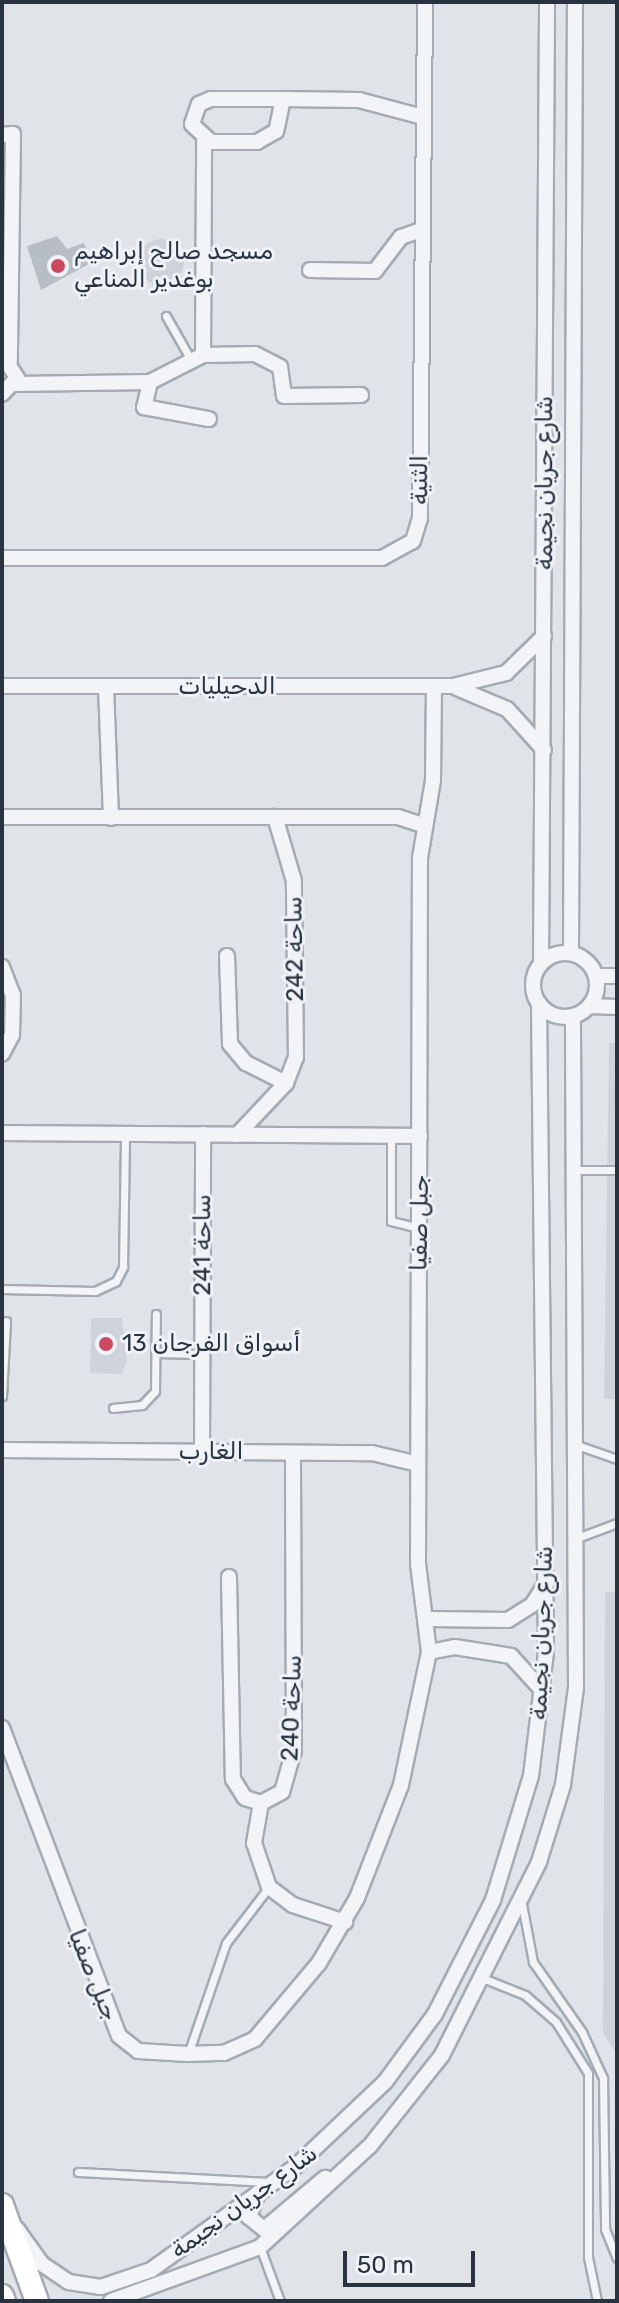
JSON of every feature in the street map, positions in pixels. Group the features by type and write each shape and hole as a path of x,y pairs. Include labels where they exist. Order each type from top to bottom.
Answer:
{"main road":[{"path":"4,2211 37,2301"}],"street":[{"name":"الثنية","path":"2,558 382,558 407,547 420,518 425,2"},
{"name":"شارع جريان نجيمة","path":"541,964 547,2"},
{"name":"شارع جريان نجيمة","path":"571,953 575,2"},
{"path":"204,140 264,140 279,124 283,99"},
{"path":"197,357 204,140 192,124 205,100 359,100 423,117"},
{"path":"7,134 6,360 15,384"},
{"path":"310,270 375,271 401,237 421,230"},
{"path":"2,394 15,384 150,382 197,357 270,358 283,374 284,396 361,395"},
{"path":"150,382 144,407 209,419"},
{"name":"الدحيليات","path":"2,686 453,686 506,673 545,635"},
{"name":"جبل صفيا","path":"2,1728 115,2029 138,2051 224,2053 255,2039 345,1922 394,1808 429,1652 430,1619 419,1577 418,1464 425,826 434,686"},
{"name":"الدحيليات","path":"453,686 507,709 544,750"},
{"path":"106,687 111,818"},
{"path":"2,817 398,817 425,826"},
{"name":"ساحة 242","path":"237,1135 286,1083 296,1057 295,898 275,817"},
{"path":"617,976 597,976 571,953 541,964 533,979 539,1003 573,1016 590,1006 617,1007"},
{"path":"227,956 230,1044 246,1063 286,1083"},
{"path":"2,967 13,986 13,1025 2,1054"},
{"path":"590,1006 597,976"},
{"name":"شارع جريان نجيمة","path":"4,2211 55,2274 101,2287 151,2270 272,2183 385,2082 456,1977 513,1846 543,1691 547,1582 539,1003"},
{"name":"شارع جريان نجيمة","path":"111,2301 260,2247 344,2172 418,2090 485,1979 522,1904 569,1752 577,1538 573,1016"},
{"path":"2,1133 420,1136"},
{"name":"ساحة 241","path":"202,1452 203,1134"},
{"name":"الغارب","path":"2,1450 372,1453 418,1464"},
{"name":"ساحة 240","path":"261,1803 282,1792 294,1750 293,1453"},
{"path":"229,1577 233,1779 245,1798 261,1803 254,1843 269,1887 293,1905 345,1922"},
{"path":"430,1619 508,1620 532,1605 547,1582"},
{"path":"429,1652 455,1647 511,1656 543,1691"},
{"path":"258,2193 249,2217 264,2229 331,2173 344,2172"}],"lane":[{"path":"166,316 197,357"},
{"path":"2,1289 95,1291 116,1281 123,1267 125,1134"},
{"path":"391,1135 391,1221 420,1228"},
{"path":"573,1170 617,1170"},
{"path":"113,1408 135,1408 152,1397 156,1314"},
{"path":"2,1396 6,1321"},
{"path":"156,1353 202,1354"},
{"path":"574,1443 617,1459"},
{"path":"577,1538 617,1523"},
{"path":"188,2054 226,1943 269,1887"},
{"path":"522,1904 533,1962 582,2032 603,2078 605,2229 617,2258"},
{"path":"485,1979 534,2001 572,2041 588,2073 588,2257 597,2301"},
{"path":"78,2172 272,2183"},
{"path":"260,2247 280,2301"}],"shaded area":[{"path":"161,239 178,245 184,262 178,279 161,285 144,279 138,262 144,245"},
{"path":"617,310 617,938 615,938"},
{"path":"609,1043 617,1043 617,1399 604,1399"},
{"name":"أسواق الفرجان 13","path":"91,1318 122,1318 127,1361 121,1374 90,1373"},
{"path":"605,1592 617,1592 617,2055 603,2033"}],"building":[{"name":"مسجد صالح إبراهيم بوغدير المناعي","path":"57,236 67,249 84,243 91,263 41,290 27,246"}],"place":[{"name":"مسجد صالح إبراهيم بوغدير المناعي","path":"58,266"},
{"name":"أسواق الفرجان 13","path":"106,1344"}]}
